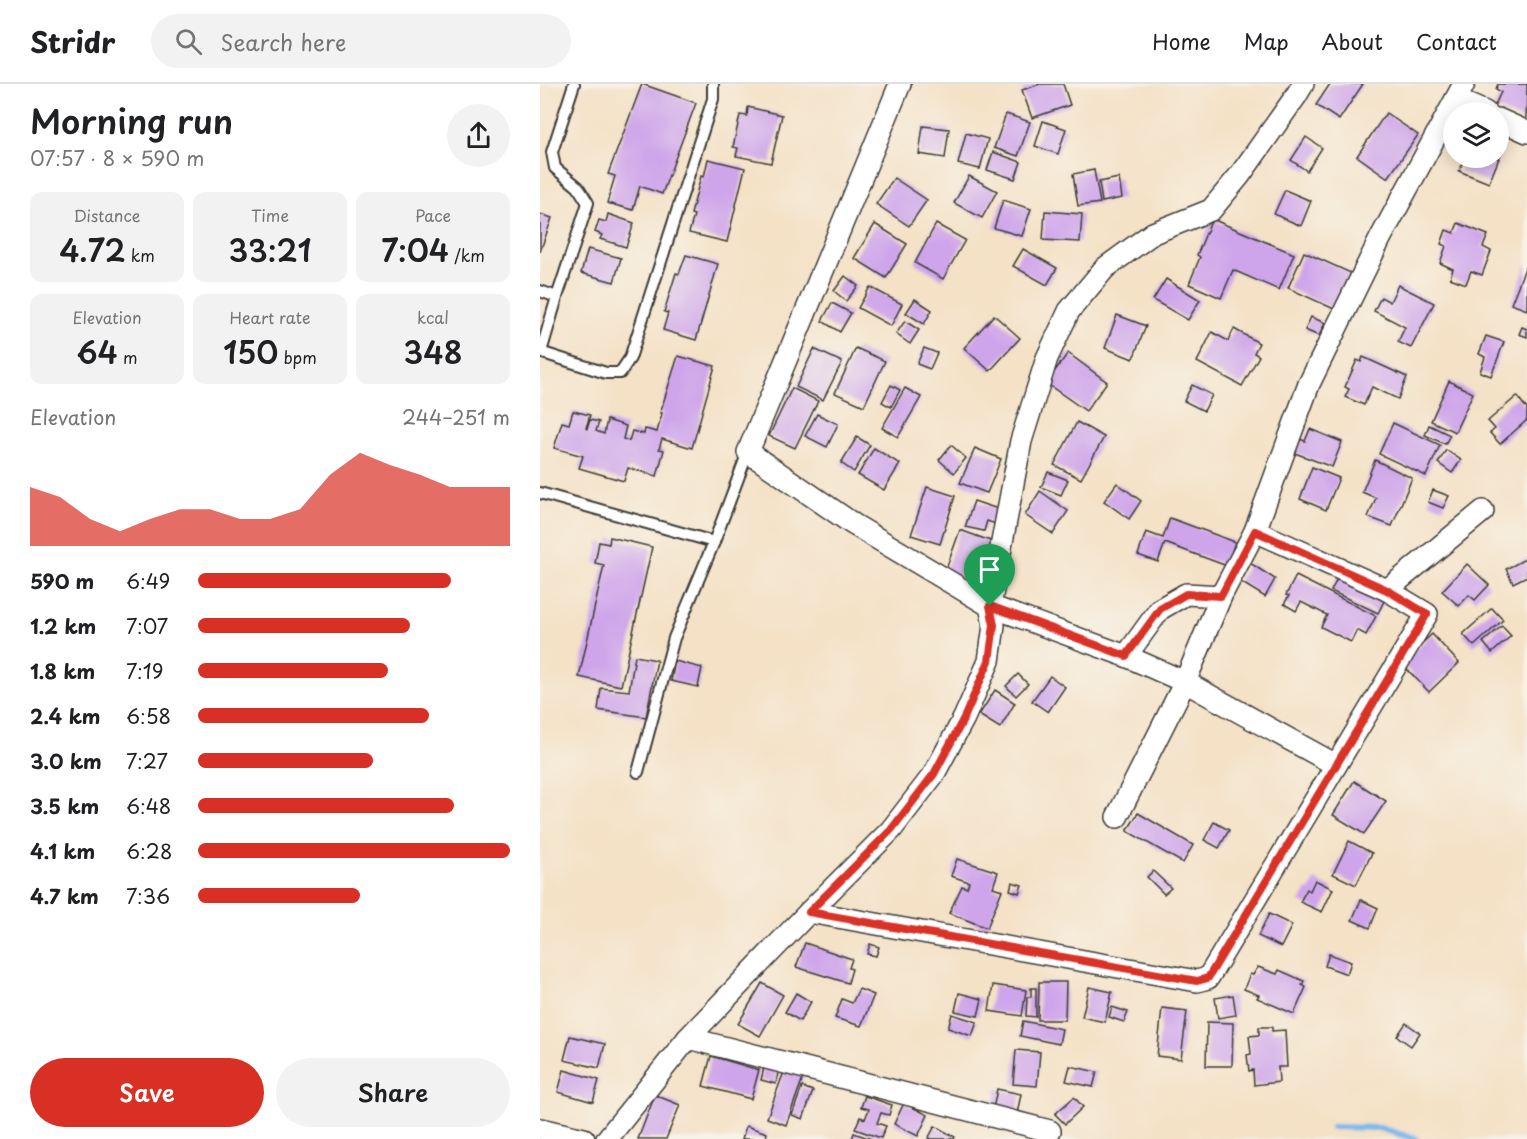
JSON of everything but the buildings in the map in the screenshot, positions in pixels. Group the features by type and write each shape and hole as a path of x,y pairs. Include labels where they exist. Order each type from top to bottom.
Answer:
{"street":[{"path":"900,84 748,452 853,524 990,606 1126,656 1185,682 1336,765"},
{"path":"607,1139 688,1038 891,830 934,774 964,718 989,661 994,625 990,606 1021,441 1047,358 1069,311 1105,268 1153,233 1211,210 1240,175 1303,84"},
{"path":"1117,817 1185,682 1221,596 1255,531 1309,384 1381,237 1461,92 1473,102"},
{"path":"1509,124 1527,132"},
{"path":"1387,590 1483,511"},
{"path":"809,912 1197,981 1208,978 1427,614 1387,590 1255,531"},
{"path":"1126,656 1160,609 1186,594 1221,596"},
{"path":"688,1038 1050,1131"},
{"path":"540,1129 584,1139"}],"lane":[{"path":"574,84 552,152 555,168 578,187 588,203 540,352 606,373 620,373 630,358 713,99 712,84"},
{"path":"540,291 557,297"},
{"path":"638,772 674,638 748,452"},
{"path":"540,493 714,542"}],"waterway":[{"path":"1333,1127 1379,1128 1416,1139"}],"route":[{"path":"1255,531 1387,590 1427,614 1214,970 1208,978 1197,981 809,912 891,830 934,774 964,718 989,661 994,625 990,606 1126,656 1160,609 1186,594 1221,596 1255,531"}]}
